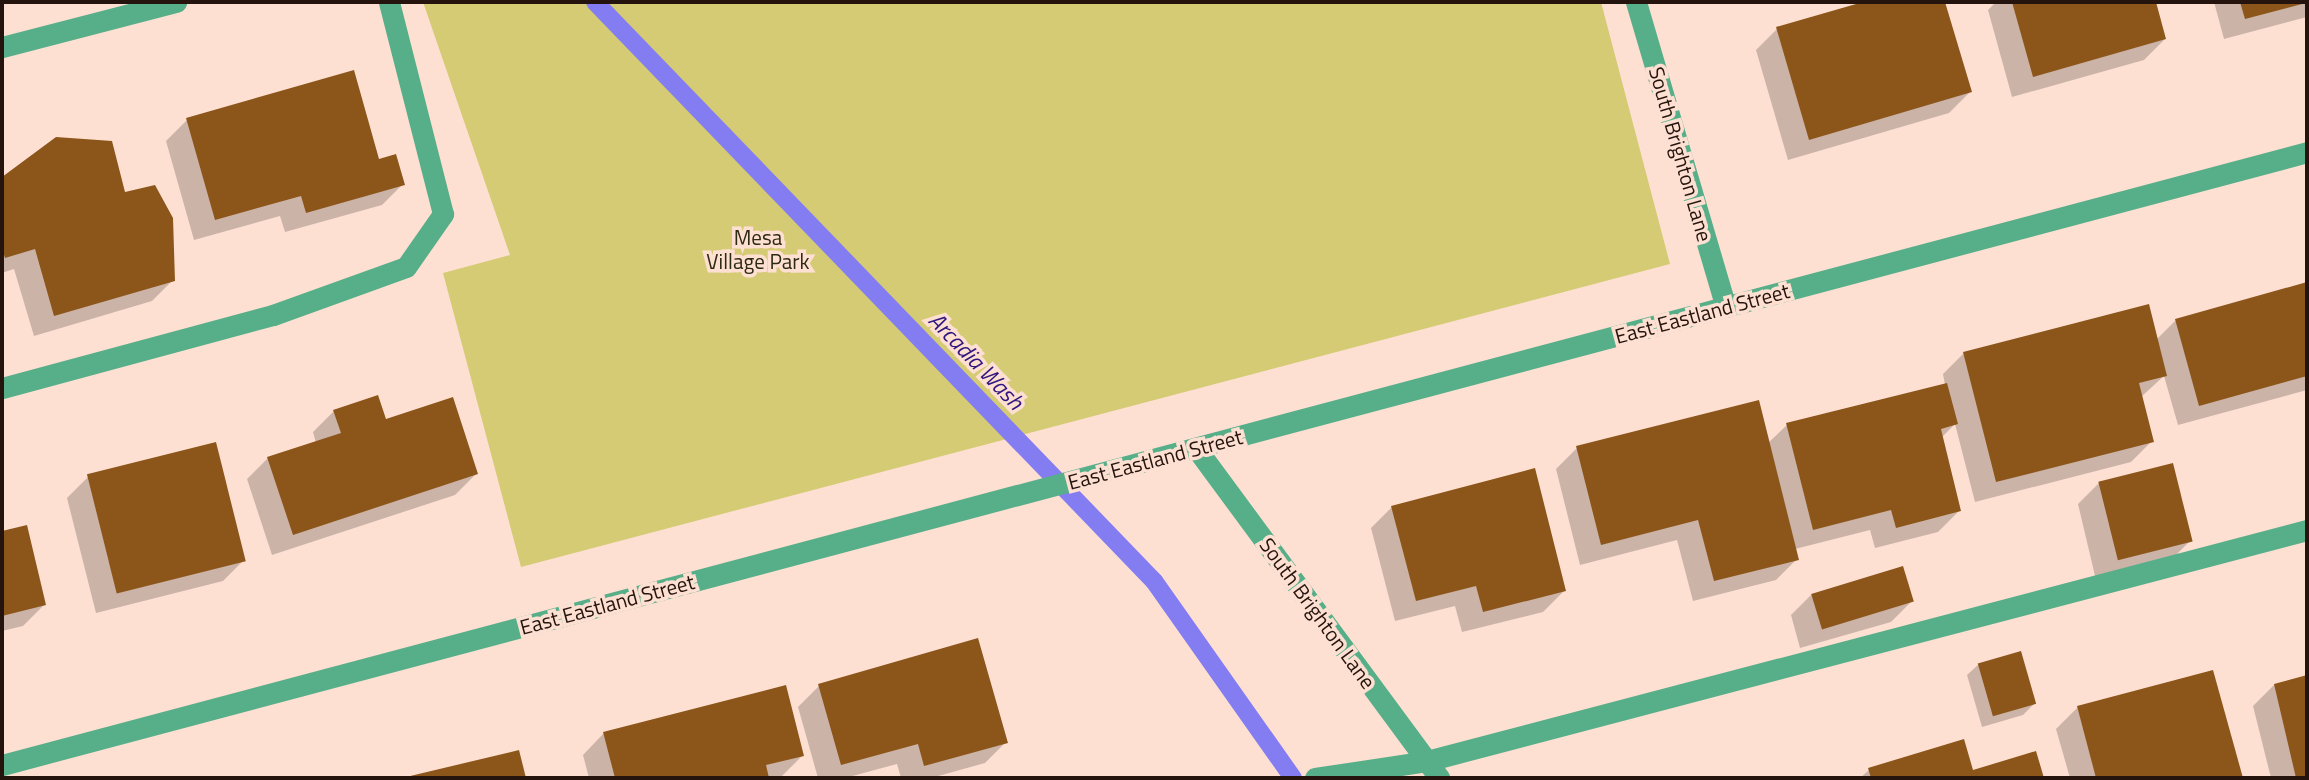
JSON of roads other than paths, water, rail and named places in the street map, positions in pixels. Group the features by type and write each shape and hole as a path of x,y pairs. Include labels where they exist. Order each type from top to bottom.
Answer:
{"street":[{"path":"2,47 176,2"},
{"path":"2,388 273,315 406,267 443,214 389,2"},
{"name":"South Brighton Lane","path":"1636,2 1726,307"},
{"name":"East Eastland Street","path":"2,765 2307,152"},
{"name":"South Brighton Lane","path":"1196,448 1433,770"},
{"path":"1315,778 1433,770 2307,530"}],"waterway":[{"name":"Arcadia Wash","path":"595,2 1154,581 1293,778"}],"park label":[{"name":"Mesa Village Park","path":"758,249"}]}
